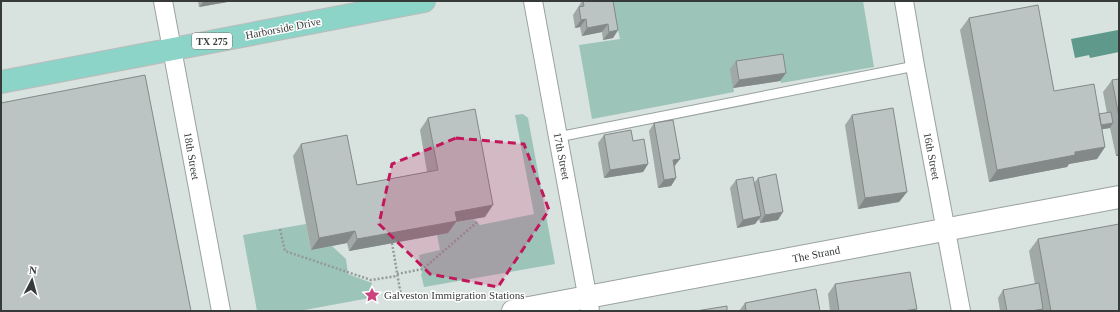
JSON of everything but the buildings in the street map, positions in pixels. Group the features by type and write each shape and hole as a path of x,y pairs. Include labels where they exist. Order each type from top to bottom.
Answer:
{"main road":[{"name":"Harborside Drive","path":"1,82 172,48 424,1"}],"street":[{"name":"18th Street","path":"164,1 221,311"},
{"name":"17th Street","path":"533,1 589,304"},
{"name":"16th Street","path":"904,1 961,311"},
{"name":"The Strand","path":"513,311 589,304 946,230 1119,197"}],"lane":[{"path":"558,137 915,66"}],"path":[{"path":"280,229 285,251 371,280 423,269 479,222"},
{"path":"392,243 401,296"}],"highlighted area":[{"path":"456,138 524,144 549,210 498,287 430,274 379,224 392,164"}],"shaded area":[{"path":"612,1 863,1 874,67 781,83 777,62 731,69 734,92 592,119 579,45 620,39"},
{"path":"1118,30 1119,52 1090,58 1089,55 1075,58 1071,39"},
{"path":"523,114 528,118 555,264 424,287 419,255 440,250 437,235 447,224 474,219 480,225 534,214 515,115"},
{"path":"306,224 311,250 332,246 346,259 348,274 372,283 375,297 299,311 257,311 243,235"}],"place":[{"name":"Galveston Immigration Stations","path":"372,295"}]}
